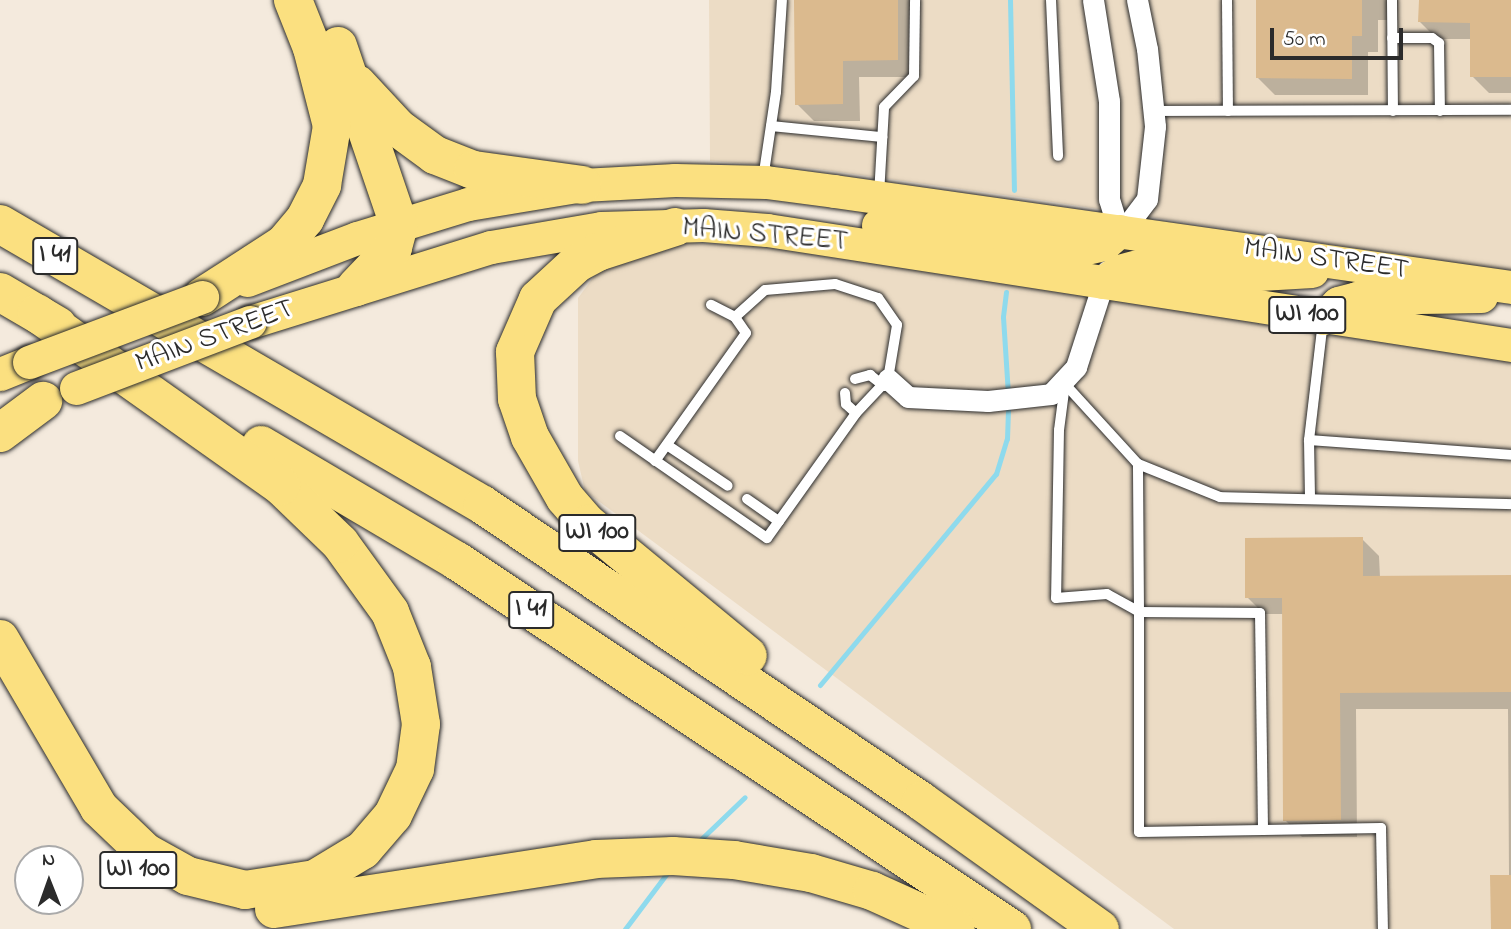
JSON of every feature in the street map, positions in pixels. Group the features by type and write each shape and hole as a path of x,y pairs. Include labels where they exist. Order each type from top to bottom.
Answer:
{"highway":[{"path":"202,297 284,244 305,219 322,185 332,126 312,48 293,0"},
{"path":"321,0 399,225 394,248 356,287"},
{"path":"346,72 398,128 435,155 473,170 582,185"},
{"path":"0,198 110,288"},
{"name":"I 41","path":"0,224 483,505 921,801 1100,929"},
{"name":"WI 100","path":"689,226 598,252 577,263 538,299 516,352 522,419 565,498 602,538 842,728 921,801"},
{"name":"I 41","path":"0,292 457,561 1012,929"},
{"path":"0,639 99,808 145,852 188,876 245,890 272,889 315,879 363,850 393,816 415,769 421,724 412,667 390,612 340,543 281,486 37,313"},
{"path":"0,433 59,394"},
{"name":"WI 100","path":"0,684 45,766 97,837 160,887 201,904 278,909 568,863 687,857 811,873 872,891 956,929"}],"main road":[{"name":"MAIN STREET","path":"15,368 399,225 467,204 582,185 675,180 762,182 1357,264 1511,288"},
{"path":"689,226 766,211 1078,250 1104,244 1119,231"},
{"name":"MAIN STREET","path":"0,416 250,322 491,247 559,233 689,226 766,230 1511,345"},
{"path":"1103,282 1119,271 1142,265 1242,275 1294,274 1357,264"},
{"path":"1323,318 1338,303 1356,298 1463,300 1511,288"}],"street":[{"path":"1093,0 1110,101 1109,199 1119,231"},
{"path":"886,383 908,397 988,401 1029,399 1065,384 1076,367 1119,231 1147,200 1154,111 1137,0"}],"lane":[{"path":"762,182 771,126 782,0"},
{"path":"879,198 884,107 914,76 915,0"},
{"path":"1051,0 1058,156"},
{"path":"1227,0 1228,111"},
{"path":"1392,0 1393,111"},
{"path":"1392,38 1432,38 1438,43 1440,111"},
{"path":"1154,111 1511,110"},
{"path":"771,126 882,137"},
{"path":"620,436 767,538 856,413 886,383 897,325 877,298 835,284 765,290 735,317"},
{"path":"655,461 746,333 735,317 711,305"},
{"path":"1310,499 1309,440 1323,318"},
{"path":"855,379 870,375 886,383"},
{"path":"1065,384 1138,464 1220,497 1511,504"},
{"path":"1065,384 1059,430 1056,598 1107,594 1139,612 1260,613 1263,830"},
{"path":"845,393 846,404 856,413"},
{"path":"1309,440 1511,455"},
{"path":"667,445 729,486"},
{"path":"1138,464 1139,832 1381,828 1382,929"},
{"path":"747,499 779,521"}],"shaded area":[{"path":"709,0 1511,0 1511,272 817,169 710,161"},
{"path":"674,242 769,247 1511,361 1511,929 1174,929 585,491 578,461 578,298 607,259"}],"building":[{"path":"794,0 898,0 898,60 843,61 843,104 795,105"},
{"path":"1256,0 1362,0 1362,36 1352,36 1352,79 1256,78"},
{"path":"1419,0 1511,0 1511,77 1470,77 1470,23 1418,22"},
{"path":"1363,537 1363,576 1511,575 1511,692 1340,693 1341,820 1283,821 1282,598 1245,598 1245,538"},
{"path":"1490,875 1511,875 1511,929 1491,929"}],"waterway":[{"path":"1010,0 1014,190"},
{"path":"1006,292 1003,317 1008,394"},
{"path":"820,685 996,474 1007,439 1008,404"},
{"path":"697,843 745,797"},
{"path":"625,929 668,872"}]}
